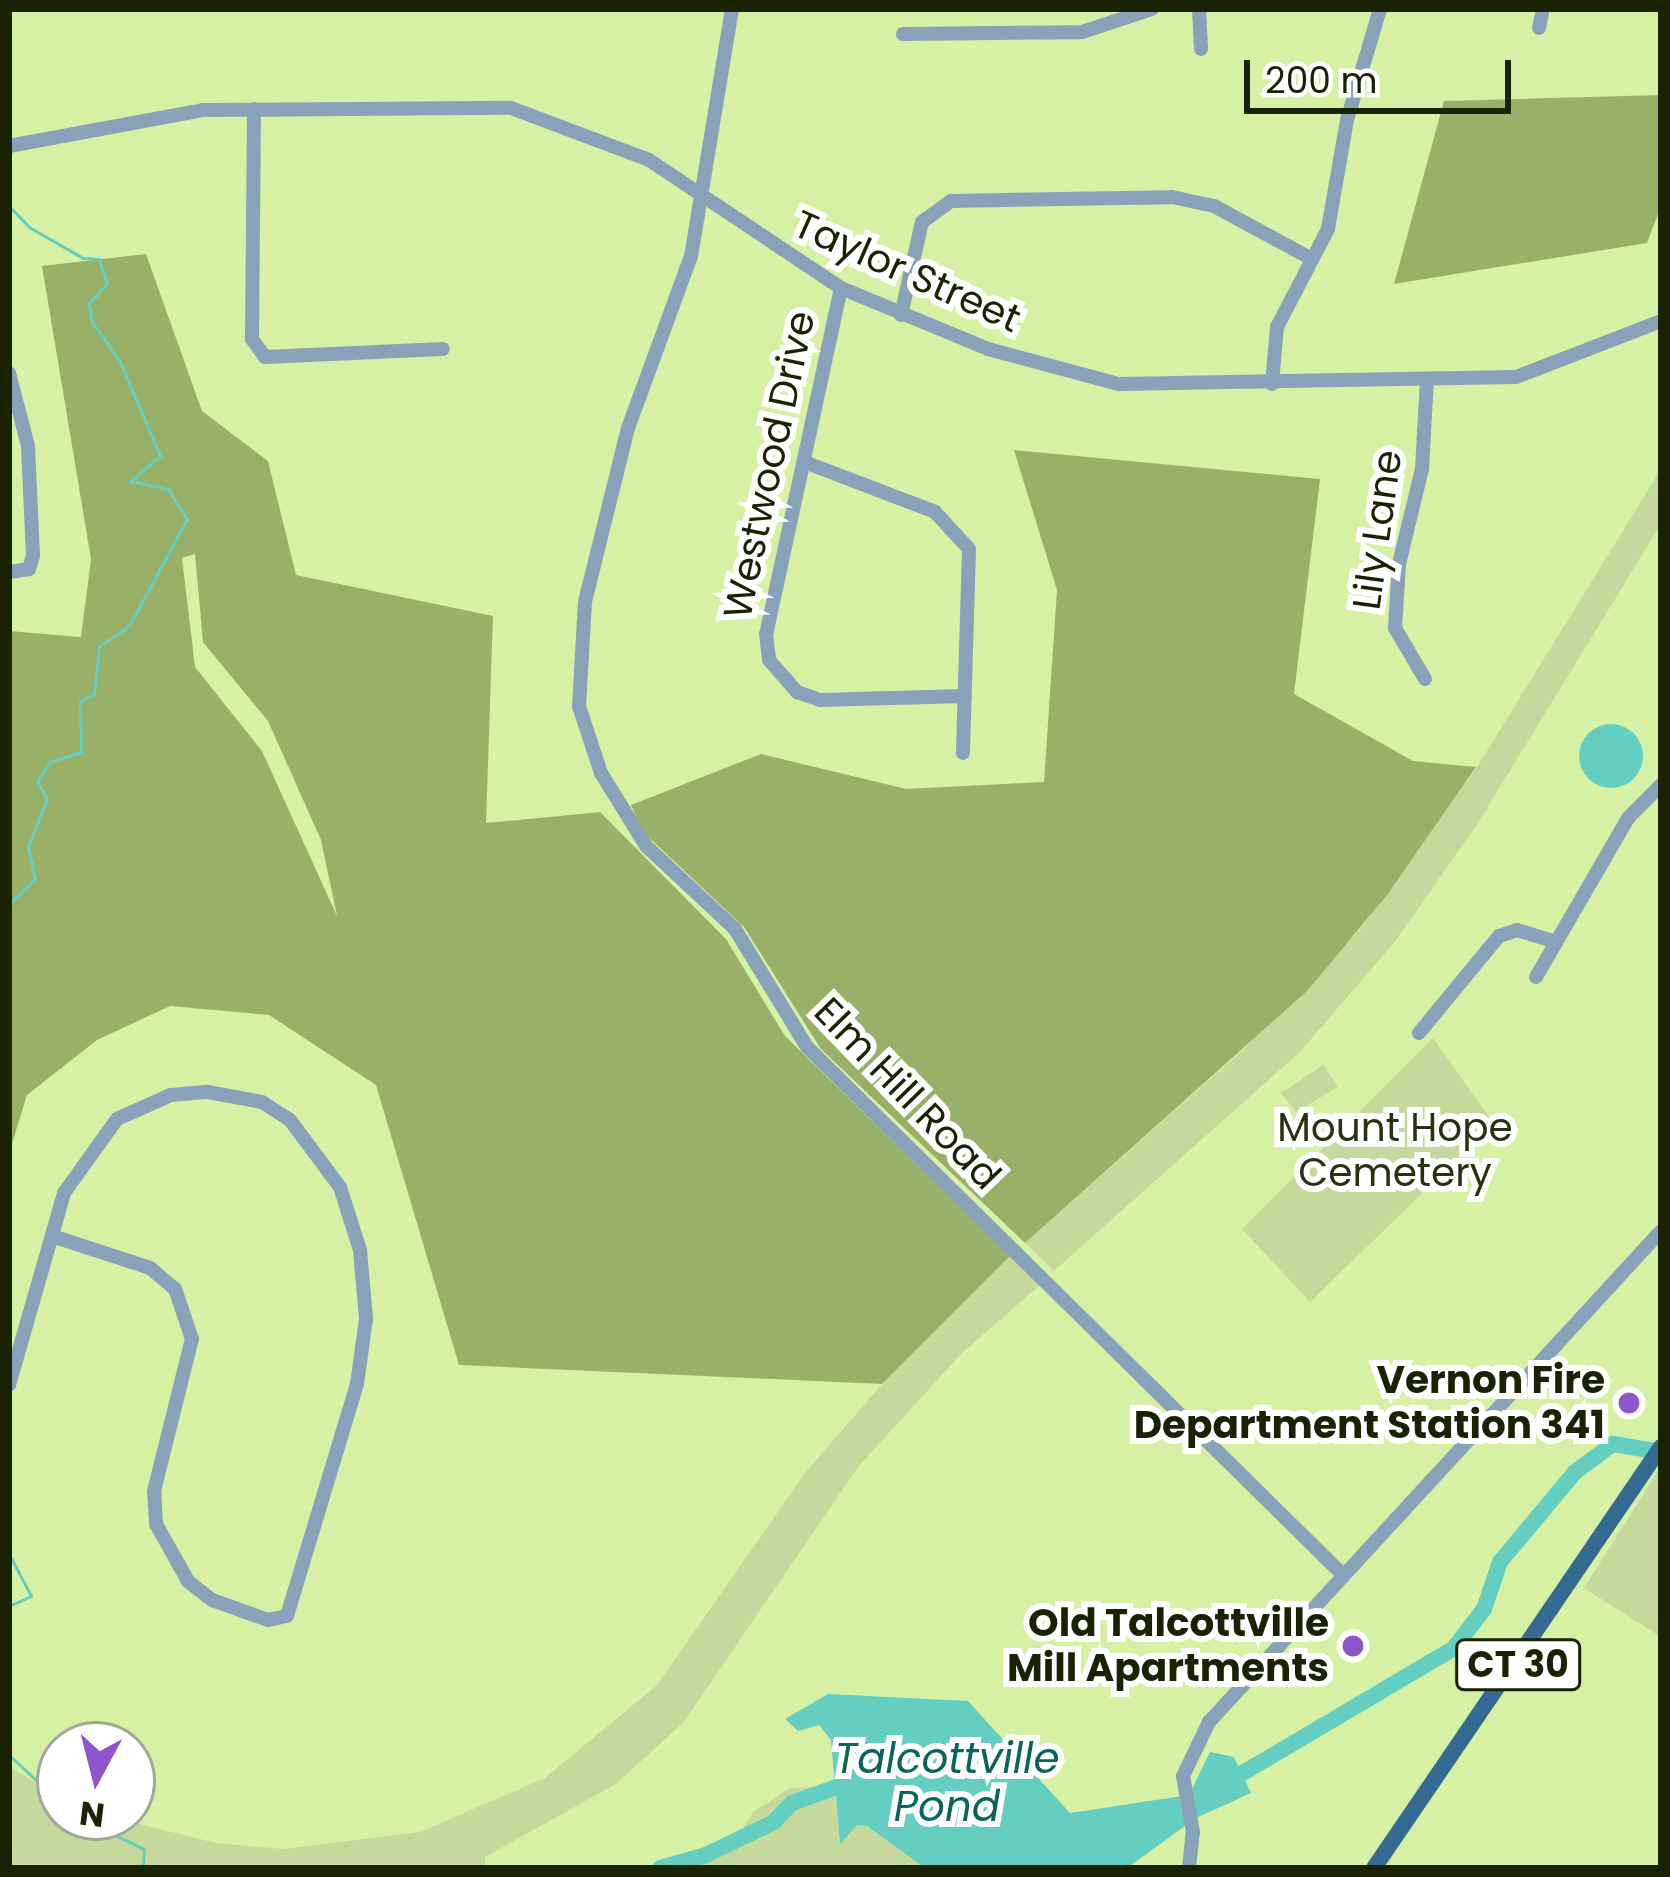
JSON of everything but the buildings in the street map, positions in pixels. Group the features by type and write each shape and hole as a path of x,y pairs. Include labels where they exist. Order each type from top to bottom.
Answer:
{"main road":[{"name":"CT 30","path":"1374,1868 1658,1452"}],"street":[{"name":"Elm Hill Road","path":"732,9 682,289 628,428 585,602 579,706 601,772 646,847 735,928 807,1048 1341,1573"},
{"path":"903,34 1082,32 1153,9"},
{"path":"1199,9 1201,49"},
{"path":"1272,384 1277,327 1328,230 1346,120 1380,9"},
{"path":"1539,28 1543,9"},
{"name":"Taylor Street","path":"9,146 168,113 511,108 649,160 841,288 901,314 1082,379 1157,387 1516,377 1661,320"},
{"path":"254,109 252,339 265,357 442,349"},
{"path":"901,314 922,222 951,201 1172,196 1214,206 1312,259"},
{"name":"Westwood Drive","path":"841,288 814,386 807,463 766,634 779,677 820,700 965,696"},
{"path":"9,373 28,446 33,556 28,569 9,572"},
{"name":"Lily Lane","path":"1425,679 1395,628 1399,564 1422,469 1427,380"},
{"path":"807,463 935,512 955,528 974,578 963,754"},
{"path":"1536,977 1628,818 1661,785"},
{"path":"1419,1033 1499,936 1517,931 1554,941"},
{"path":"9,1385 64,1193 94,1140 117,1119 171,1095 262,1102 290,1120 328,1163 361,1250 363,1353 282,1621 245,1615 188,1581 156,1524 154,1491 192,1339 175,1289 135,1262 52,1236"},
{"path":"1189,1868 1192,1822 1184,1793 1186,1766 1202,1731 1341,1573 1661,1231"}],"green space":[{"path":"1661,95 1661,206 1647,243 1394,284 1444,101"},
{"path":"146,254 202,411 268,461 296,575 493,616 486,823 600,812 726,939 785,1036 1010,1256 882,1384 459,1365 376,1085 269,1015 170,1006 97,1040 27,1095 9,1153 9,631 81,637 91,559 42,266","holes":["195,554 203,642 268,721 321,840 337,916 262,751 195,667 182,558"]},
{"path":"1014,450 1320,479 1294,694 1413,761 1476,767 1387,895 1308,990 1025,1243 821,1049 744,927 642,831 631,805 761,754 906,789 1044,782 1057,590"},
{"path":"1661,469 1661,524 1476,826 1394,943 1299,1053 1054,1271 1025,1243 1245,1048 1362,927 1477,767"},
{"name":"Mount Hope Cemetery","path":"1433,1038 1494,1124 1310,1302 1242,1229"},
{"path":"1323,1065 1338,1087 1296,1112 1281,1093"},
{"path":"1010,1256 1040,1285 962,1353 858,1467 683,1723 616,1784 485,1857 485,1868 9,1868 9,1766 36,1783 36,1841 156,1841 156,1828 216,1843 284,1849 420,1832 545,1778 657,1685 805,1473 934,1324"},
{"path":"1661,1466 1661,1637 1584,1588"},
{"path":"834,1787 840,1843 857,1825 867,1826 925,1868 692,1868 728,1853 753,1812 790,1788"}],"water":[{"path":"1611,724 1634,733 1643,756 1634,779 1611,788 1588,779 1579,756 1588,733"},
{"name":"Talcottville Pond","path":"828,1694 968,1701 1070,1813 1189,1795 1210,1752 1234,1757 1251,1793 1196,1818 1127,1868 925,1868 867,1826 857,1825 840,1844 831,1740 819,1725 798,1731 785,1719"}],"waterway":[{"path":"9,206 29,227 83,258 99,259 107,284 89,303 92,322 120,362 160,456 130,481 168,489 187,519 129,626 99,646 94,694 80,701 81,752 49,762 37,782 47,798 28,847 35,879 9,904"},
{"path":"1226,1783 1454,1648 1484,1609 1500,1562 1575,1472 1613,1444 1661,1452"},
{"path":"9,1554 31,1596 9,1606"},
{"path":"9,1755 36,1780"},
{"path":"660,1868 706,1855 774,1822 792,1803 853,1781"},
{"path":"127,1841 144,1849 143,1868"}],"place":[{"name":"Vernon Fire Department Station 341","path":"1629,1403"},
{"name":"Old Talcottville Mill Apartments","path":"1353,1646"}]}
